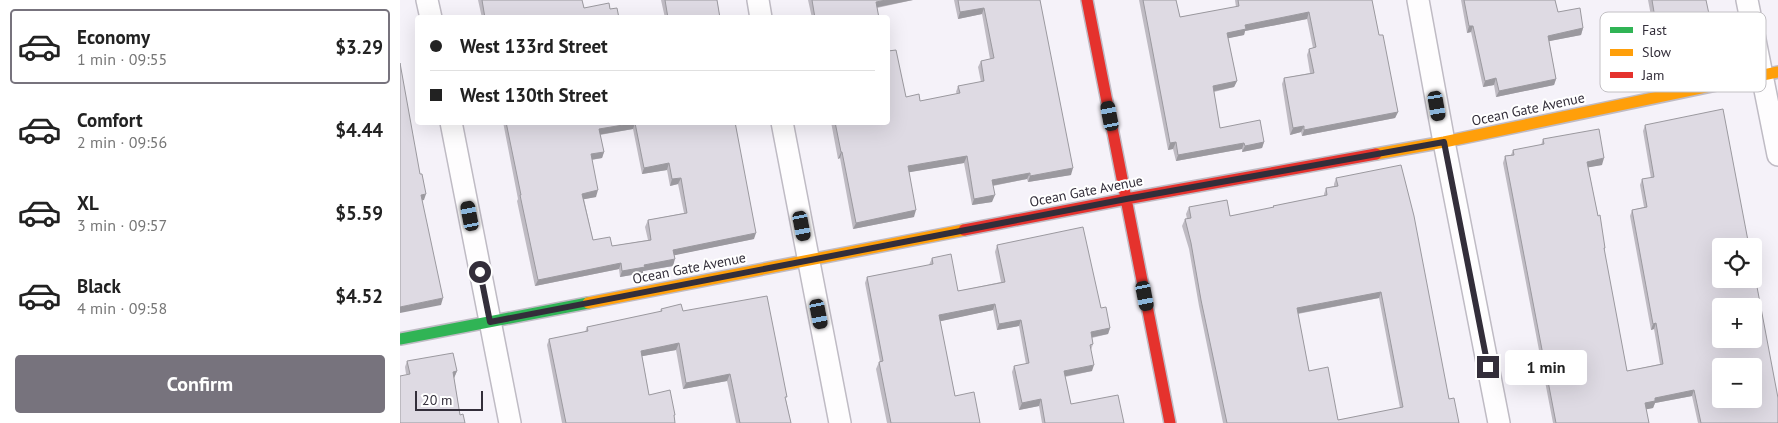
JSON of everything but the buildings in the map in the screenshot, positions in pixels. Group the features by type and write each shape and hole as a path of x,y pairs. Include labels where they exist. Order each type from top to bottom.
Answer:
{"street":[{"path":"427,0 430,15"},
{"path":"758,0 760,15"},
{"path":"1087,0 1170,423"},
{"path":"1418,0 1499,423"},
{"path":"1747,0 1751,12"},
{"path":"1766,61 1770,74 1778,155"},
{"name":"Ocean Gate Avenue","path":"400,339 1126,199 1444,142 1684,92"},
{"path":"452,125 510,423"},
{"path":"783,125 840,423"}],"traffic: fast":[{"path":"400,339 588,303"}],"traffic: slow":[{"path":"1766,75 1778,72"},
{"path":"1376,154 1444,142 1683,92"},
{"path":"588,303 964,230"}],"traffic: jam":[{"path":"1087,0 1170,423"},
{"path":"964,230 1376,154"}],"route":[{"path":"480,272 490,322 1126,199 1444,142 1488,367"}]}
